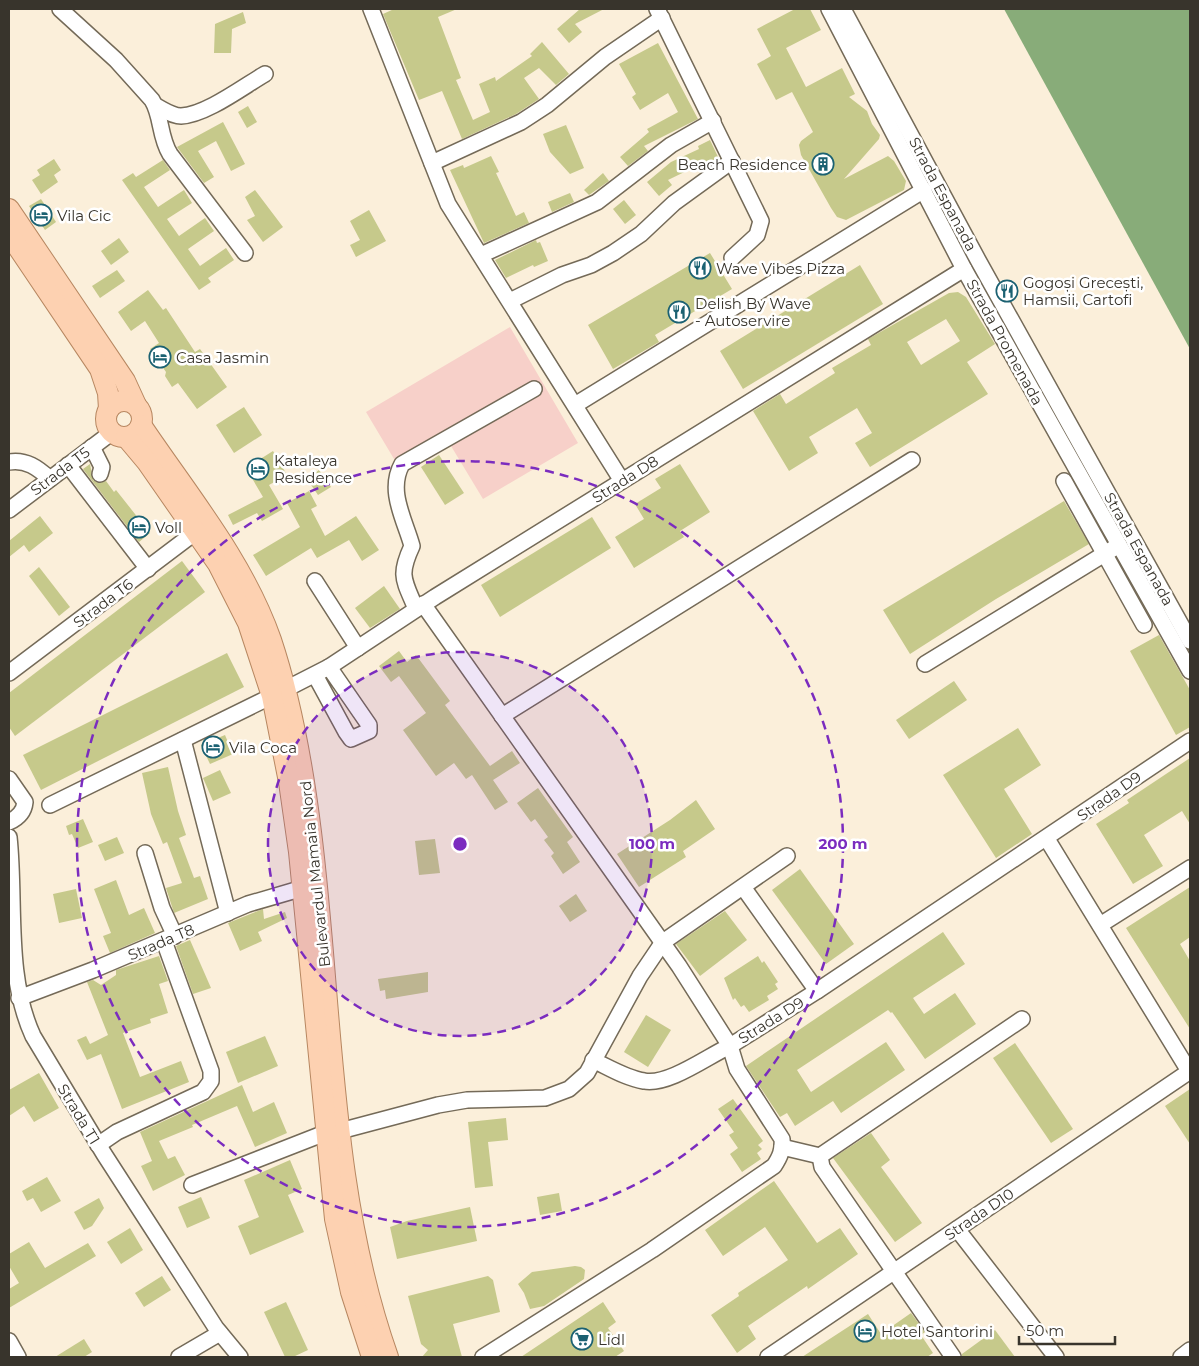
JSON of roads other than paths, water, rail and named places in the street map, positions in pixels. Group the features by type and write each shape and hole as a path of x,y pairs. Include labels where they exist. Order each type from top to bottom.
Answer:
{"main road":[{"path":"9,209 125,381 141,413 126,432 106,419 109,409 108,393 100,369 9,234"},
{"path":"109,409 122,401 136,405"},
{"name":"Bulevardul Mamaia Nord","path":"126,432 197,531 218,564 248,623 279,692 299,744 313,850 341,1251 351,1292 372,1357"},
{"name":"Bulevardul Mamaia Nord","path":"126,432 210,524 242,577 262,618 279,692 333,1132 356,1247 368,1295 388,1357"}],"street":[{"path":"60,9 116,60 156,106 174,115 196,112 265,74"},
{"path":"371,9 448,204 622,481"},
{"name":"Strada Promenada","path":"829,9 964,268 1190,671"},
{"name":"Strada Espanada","path":"843,9 978,260 1190,641"},
{"path":"432,163 520,122 547,105 660,13 761,221 757,235 732,258"},
{"path":"156,106 161,137 167,149 245,253"},
{"path":"481,255 597,202 671,145 713,121"},
{"path":"510,301 562,274 591,265 613,253 641,234 674,203 732,161"},
{"path":"575,405 924,190"},
{"name":"Strada D8","path":"50,805 329,667 420,607 964,268"},
{"path":"534,389 402,464 397,474 399,508 412,546 403,565 403,578 420,607 502,716 663,942 699,995 730,1046 666,1079 646,1082 629,1077 593,1060"},
{"name":"Strada T5","path":"9,510 92,447 126,432"},
{"path":"91,481 102,467 92,447"},
{"path":"9,462 18,460 38,468 50,479"},
{"path":"502,716 912,460"},
{"path":"68,465 91,481 148,569"},
{"path":"1064,481 1144,626"},
{"name":"Strada T6","path":"9,673 197,531"},
{"path":"925,664 1119,545"},
{"path":"315,581 358,648"},
{"path":"314,675 351,740 357,738 368,731 369,725 329,667"},
{"path":"183,740 228,913"},
{"name":"Strada D9","path":"782,1147 777,1129 737,1069 730,1046 817,991 1047,839 1190,741"},
{"path":"9,779 24,802 24,808 16,819 9,822"},
{"name":"Strada T1","path":"9,837 19,998 33,1036 98,1145 220,1333 240,1357"},
{"path":"1047,839 1190,1071"},
{"path":"98,1145 117,1132 203,1092 211,1081 210,1071 145,853"},
{"path":"192,1185 333,1132 438,1105 467,1100 545,1098 558,1095 582,1077 640,976 663,942 787,856"},
{"path":"1100,924 1190,868"},
{"path":"743,886 817,991"},
{"name":"Strada T8","path":"19,998 228,913 285,892 303,888"},
{"path":"483,1357 725,1201 774,1166 779,1158 782,1147 820,1156 1022,1019"},
{"name":"Strada D10","path":"768,1357 1190,1071"},
{"path":"820,1156 822,1167 952,1357"},
{"path":"957,1229 1056,1357"},
{"path":"179,1357 220,1333"},
{"path":"9,1341 18,1357"},
{"path":"1181,1357 1190,1350"}],"place":[{"name":"Beach Residence","path":"823,164"},
{"name":"Vila Cic","path":"41,215"},
{"name":"Wave Vibes Pizza","path":"700,268"},
{"name":"Gogoși Grecești, Hamsii, Cartofi","path":"1007,291"},
{"name":"Delish By Wave - Autoservire","path":"679,312"},
{"name":"Casa Jasmin","path":"160,357"},
{"name":"Kataleya Residence","path":"258,469"},
{"name":"Voll","path":"139,527"},
{"name":"Vila Coca","path":"213,747"},
{"name":"Hotel Santorini","path":"865,1331"},
{"name":"Lidl","path":"582,1339"}]}
